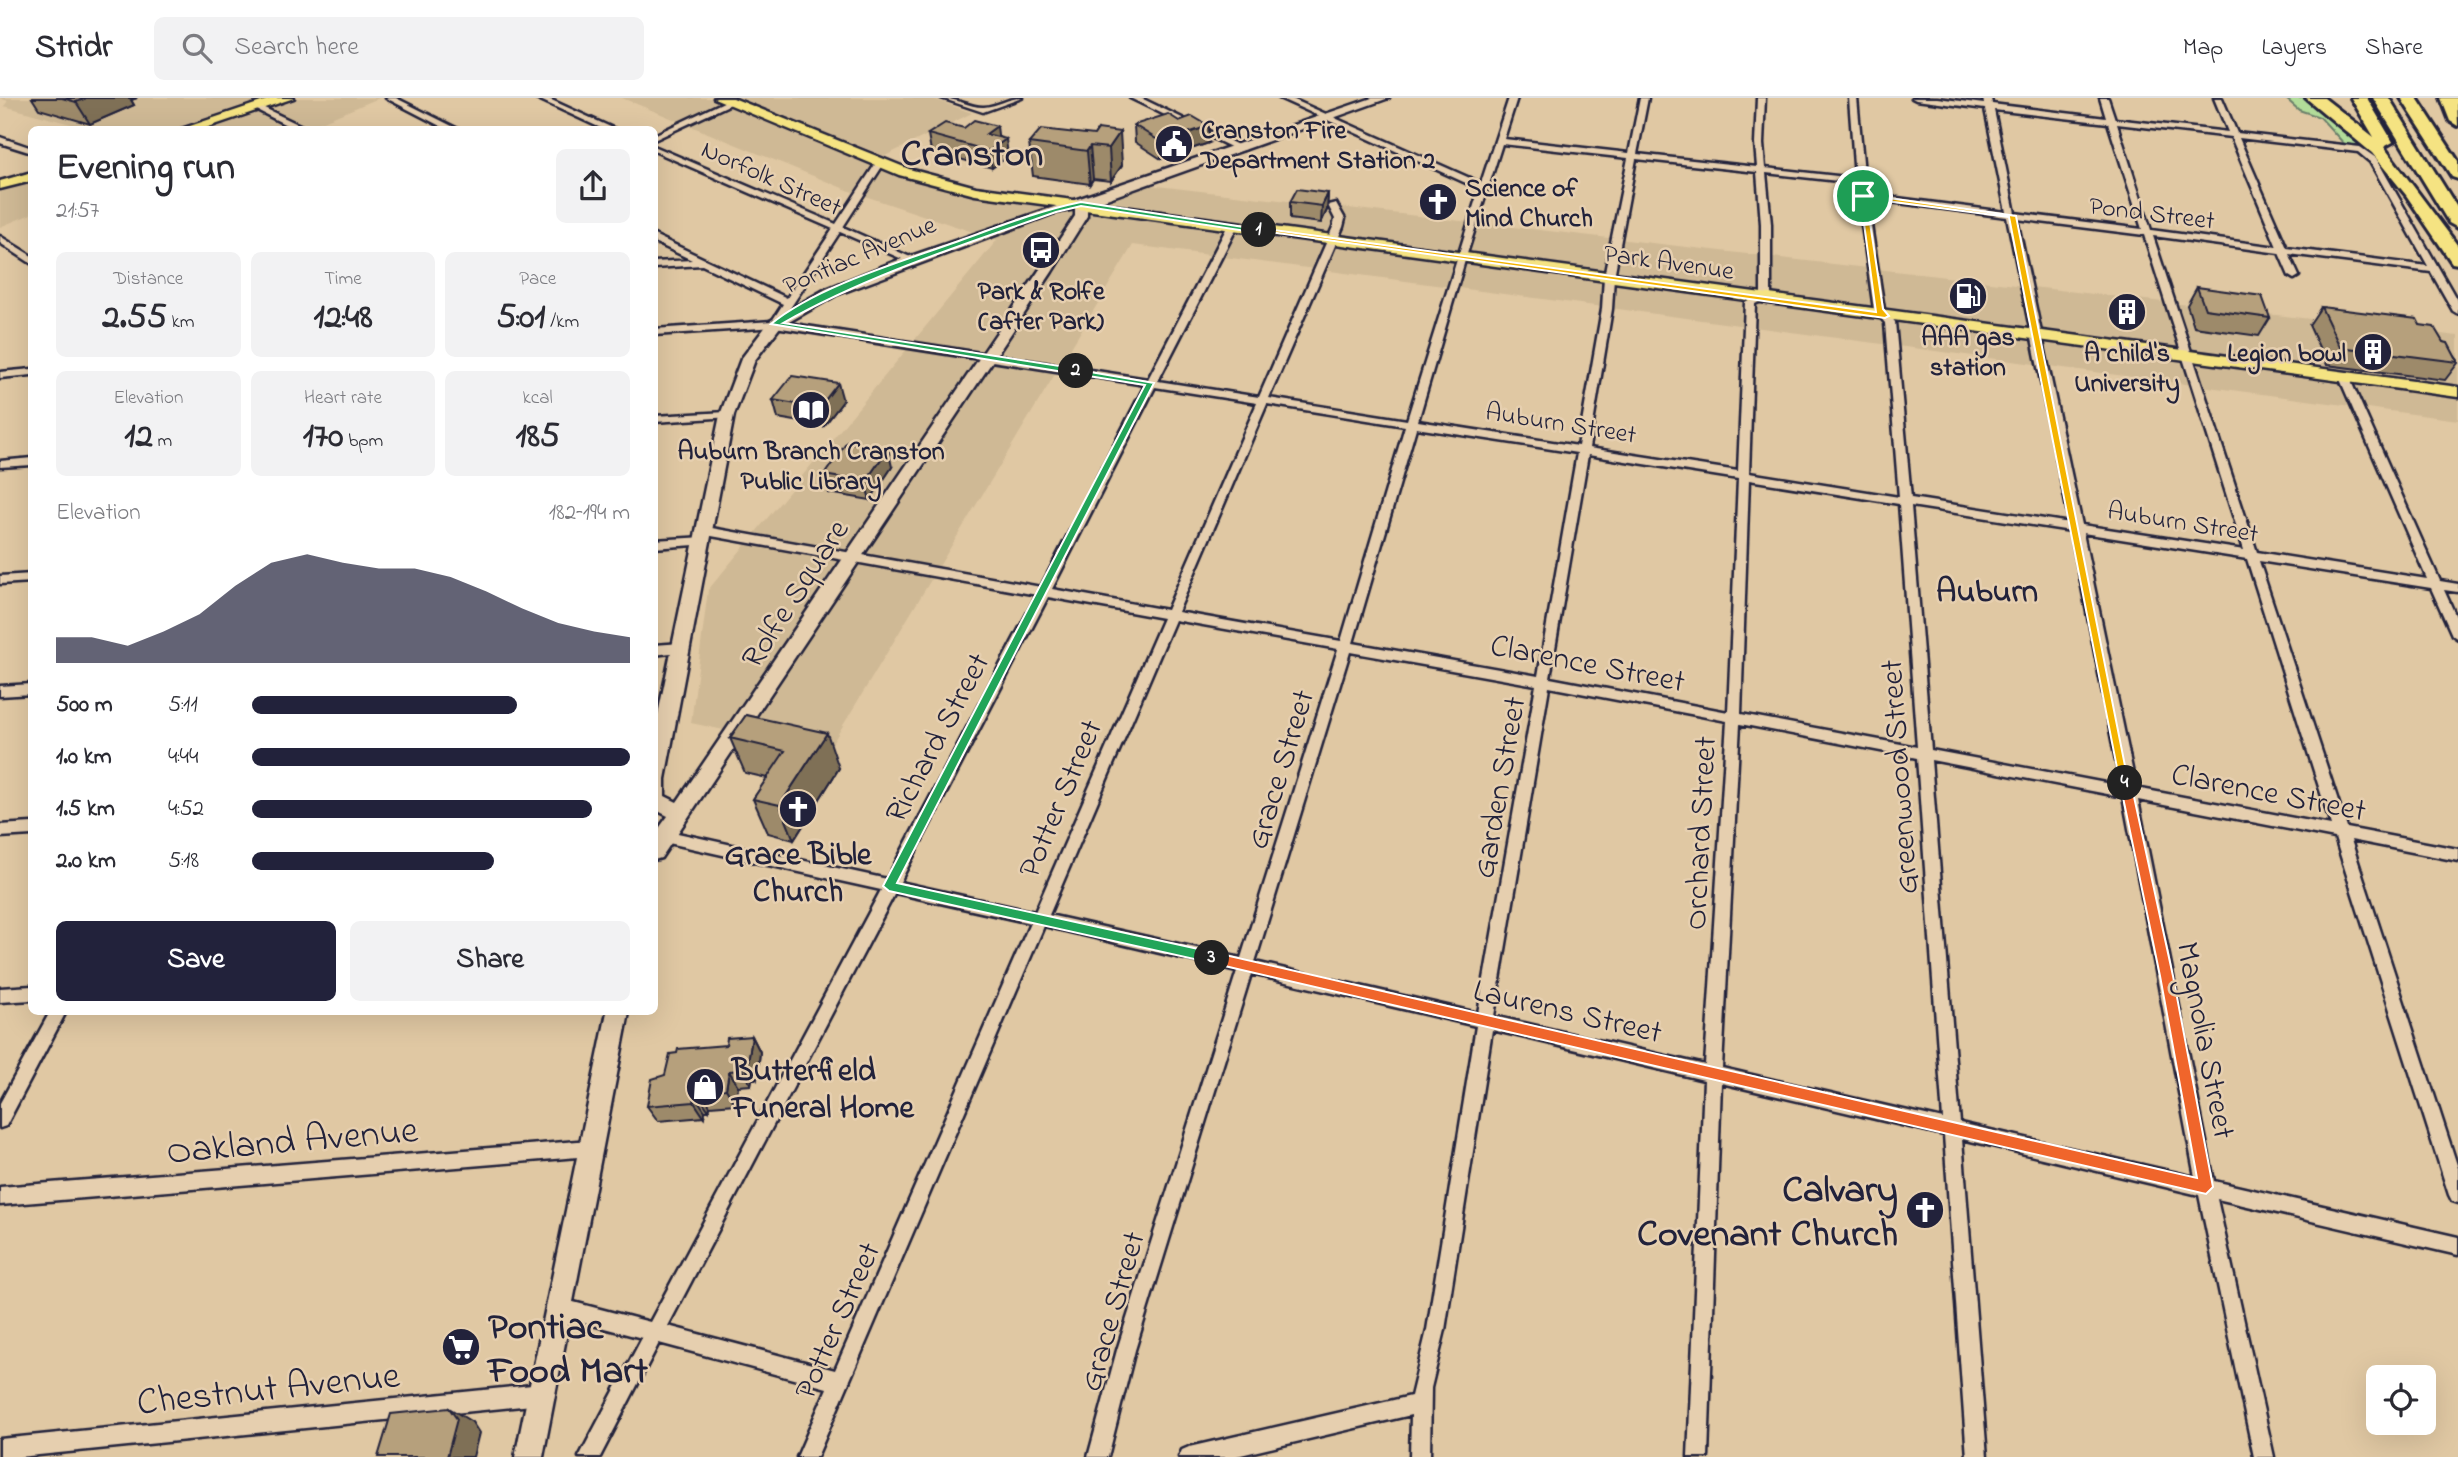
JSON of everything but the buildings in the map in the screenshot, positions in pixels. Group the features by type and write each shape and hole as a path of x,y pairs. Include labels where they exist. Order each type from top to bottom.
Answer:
{"highway":[{"path":"2314,98 2353,123 2382,150 2458,259"},
{"path":"2359,98 2458,259"},
{"path":"2381,98 2458,223"},
{"path":"2409,98 2458,174"},
{"path":"2449,98 2458,119"},
{"path":"2457,98 2458,119"}],"main road":[{"path":"197,126 287,98"},
{"name":"Pontiac Avenue","path":"658,764 727,415 748,359 775,324 831,292 912,260 1054,210 1081,204 1242,149 1383,98"},
{"name":"Park Avenue","path":"726,100 881,162 964,188 1758,299 2458,392"},
{"path":"0,185 28,177"},
{"name":"Rolfe Square","path":"659,844 770,684 1081,216 1081,204"},
{"name":"Pontiac Avenue","path":"658,802 680,813"},
{"path":"529,1457 617,1015"}],"street":[{"path":"390,98 448,126"},
{"path":"540,98 603,126"},
{"path":"944,98 979,110 1018,98"},
{"path":"1134,98 1242,149"},
{"path":"1283,98 1484,188"},
{"name":"Grace Street","path":"1098,1457 1126,1350 1414,422 1461,257 1513,98"},
{"name":"Garden Street","path":"1420,1457 1421,1388 1436,1330 1485,1021 1608,309 1609,277 1635,156 1644,98"},
{"name":"Orchard Street","path":"1698,1457 1713,1074 1734,719 1741,474 1750,302 1766,296 1766,224 1761,171 1760,98"},
{"name":"Greenwood Street","path":"1853,98 1861,189 1879,310 1889,322 1892,347 1977,1457"},
{"path":"1916,98 1988,102 2112,122 2360,149 2368,153 2458,311"},
{"path":"2104,98 2458,1195"},
{"path":"2218,98 2294,275"},
{"path":"658,136 726,100"},
{"name":"Magnolia Street","path":"1988,102 2127,793 2167,976 2206,1187 2264,1457"},
{"path":"258,107 295,126"},
{"path":"0,141 28,150"},
{"name":"Pond Street","path":"1500,141 1761,171 2013,216 2436,270"},
{"name":"Norfolk Street","path":"658,150 912,260"},
{"path":"775,324 881,162"},
{"name":"Potter Street","path":"807,1457 932,1172 1168,615 1264,400 1340,219 1333,205"},
{"name":"Richard Street","path":"589,1457 1232,227"},
{"path":"0,239 28,258"},
{"path":"658,240 788,302"},
{"path":"658,265 703,262"},
{"name":"Auburn Street","path":"658,332 775,324 2458,587"},
{"path":"0,366 5,374 28,372"},
{"path":"2344,377 2458,635"},
{"path":"658,419 727,415"},
{"path":"0,464 28,461"},
{"name":"Clarence Street","path":"658,543 705,536 854,556 1042,593 1545,682 2458,855"},
{"path":"0,580 28,578"},
{"path":"658,650 682,648"},
{"path":"0,691 28,689"},
{"path":"0,831 28,829"},
{"name":"Laurens Street","path":"659,844 889,886 1037,919 2458,1246"},
{"path":"0,995 28,993"},
{"path":"0,1120 56,1015"},
{"name":"Oakland Avenue","path":"0,1196 590,1148"},
{"path":"558,1307 656,1330 726,1354 839,1381"},
{"name":"Chestnut Avenue","path":"0,1449 542,1394"},
{"path":"1189,1457 1421,1403"}],"shaded area":[{"path":"0,98 379,98 312,126 78,126 4,106 8,101"},
{"path":"622,98 721,98 883,163 998,196 1099,203 1140,184 2458,336 2458,420 1133,245 827,752 691,723 708,590 997,240 850,191"},
{"path":"736,98 931,98 972,113 885,156"},
{"path":"28,176 28,215 0,227 0,184"}],"green space":[{"path":"2285,98 2315,98 2387,155 2346,146 2320,117 2299,110"}],"place":[{"name":"Cranston Fire Department Station 2","path":"1174,144"},
{"name":"Science of Mind Church","path":"1438,202"},
{"name":"Park & Rolfe (after Park)","path":"1041,250"},
{"name":"AAA gas station","path":"1968,296"},
{"name":"A child's University","path":"2127,312"},
{"name":"Legion bowl","path":"2373,352"},
{"name":"Auburn Branch Cranston Public Library","path":"811,410"},
{"name":"Grace Bible Church","path":"798,809"},
{"name":"Butterfield Funeral Home","path":"705,1087"},
{"name":"Calvary Covenant Church","path":"1925,1210"},
{"name":"Pontiac Food Mart","path":"461,1347"}],"district":[{"name":"Cranston","path":"972,152"},
{"name":"Auburn","path":"1987,589"}],"route":[{"path":"1863,196 2013,216 2102,651 2127,793 2167,976 2206,1187 889,886 982,713 1150,383 775,324 831,292 898,265 1054,210 1081,204 1885,316 1879,310 1863,196"}]}
